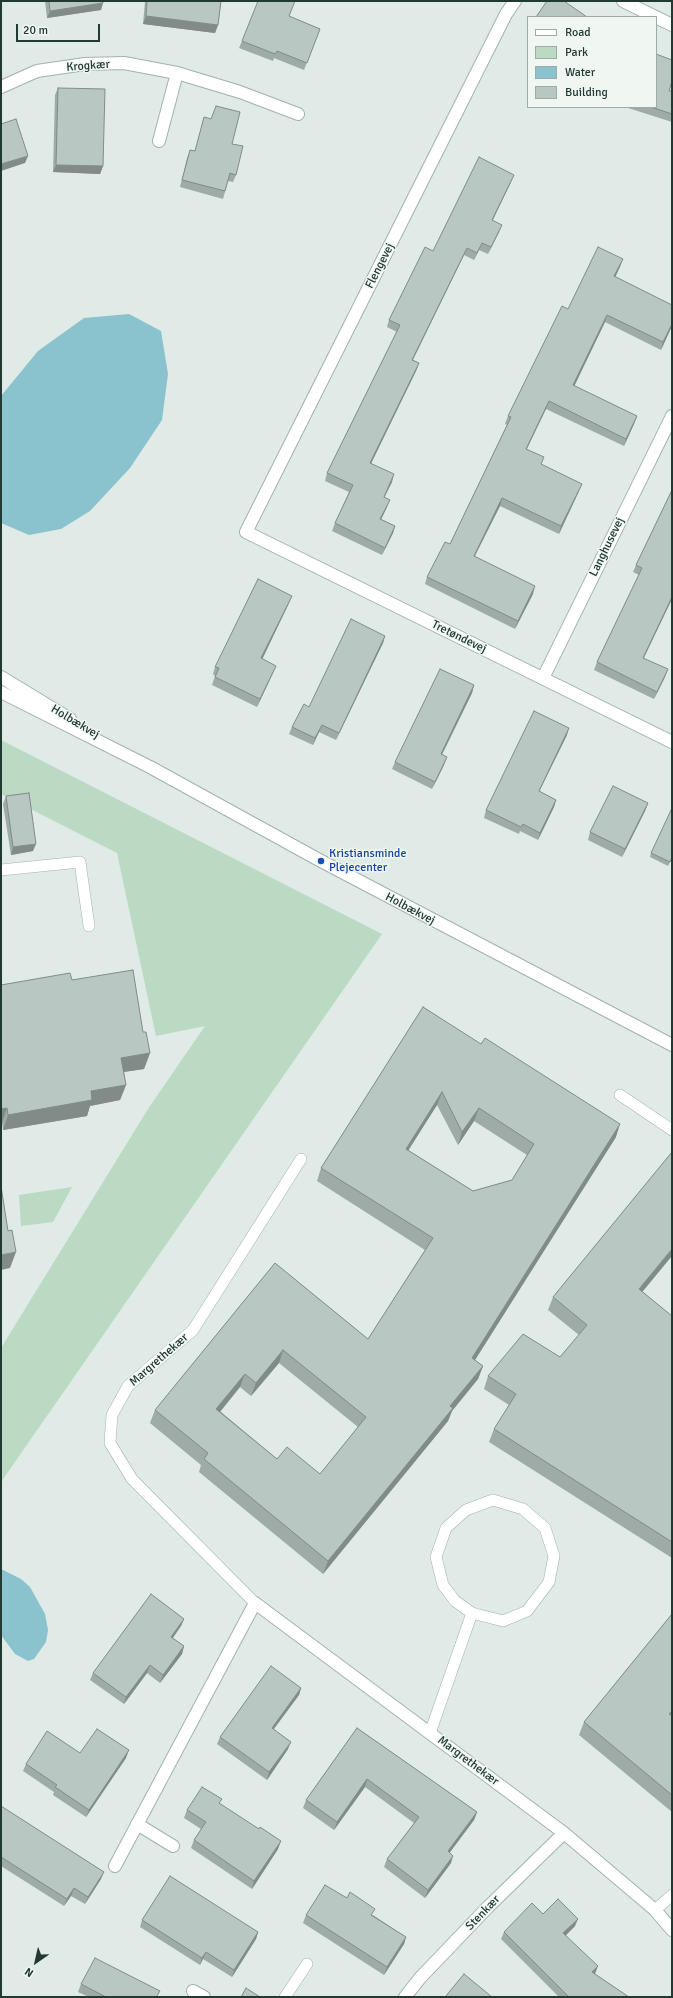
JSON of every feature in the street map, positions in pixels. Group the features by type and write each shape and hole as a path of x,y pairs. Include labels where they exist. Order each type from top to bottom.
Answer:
{"street":[{"name":"Flengevej","path":"246,532 506,14 515,1"},
{"path":"623,1 654,16"},
{"path":"657,18 672,25"},
{"name":"Krogkær","path":"1,87 37,72 84,64 124,63 177,73 240,92 298,114"},
{"path":"159,141 177,73"},
{"name":"Langhusevej","path":"543,678 672,416"},
{"name":"Tretøndevej","path":"246,532 672,742"},
{"name":"Holbækvej","path":"1,678 150,767 320,862 672,1046"},
{"name":"Holbækvej","path":"1,692 150,767"},
{"path":"115,1866 256,1602"},
{"name":"Margrethekær","path":"256,1602 564,1832 655,1910 672,1930"},
{"path":"137,1824 173,1846"},
{"name":"Stenkær","path":"405,1997 420,1978 486,1908 564,1832"},
{"path":"193,1991 204,1997"}],"lane":[{"path":"1,870 80,862 89,926"},
{"path":"620,1095 672,1130"},
{"name":"Margrethekær","path":"256,1602 132,1479 110,1443 112,1415 128,1386 193,1330 301,1160"},
{"path":"493,1500 523,1509 545,1528 554,1556 549,1582 526,1611 502,1621 472,1613 455,1601 443,1586 436,1557 446,1528 466,1510 493,1500"},
{"path":"430,1733 472,1613"},
{"path":"655,1910 672,1895"},
{"path":"285,1997 307,1964"}],"green space":[{"path":"1,740 382,934 1,1482 1,1348 148,1109 205,1026 156,1036 117,853 1,794"},
{"path":"72,1187 53,1222 21,1226 19,1195"}],"water":[{"path":"129,314 161,331 168,374 162,420 130,468 90,511 61,529 29,535 1,523 1,396 38,351 84,318"},
{"path":"1,1569 21,1579 30,1587 45,1614 48,1630 46,1642 34,1659 28,1661 15,1654 1,1635"}],"building":[{"path":"49,1 103,1 103,3 50,11"},
{"path":"147,1 221,1 218,25 146,16"},
{"path":"258,1 295,1 289,16 320,29 307,63 277,51 275,54 242,41"},
{"path":"547,1 564,1 586,16 537,16"},
{"path":"657,54 672,60 672,81 669,91 672,91 672,114 654,108 657,108"},
{"path":"58,88 105,89 103,166 56,165"},
{"path":"216,106 240,112 232,144 243,146 236,175 230,173 225,191 182,180 190,150 195,151 204,117 211,119"},
{"path":"16,119 28,156 1,164 1,124"},
{"path":"479,157 514,175 492,220 502,225 491,247 482,243 477,253 467,248 412,360 419,363 370,463 394,474 384,497 390,500 380,519 395,526 385,548 335,523 353,485 327,473 400,325 389,320 425,247 433,251"},
{"path":"598,247 623,259 614,276 672,305 672,324 663,342 607,315 573,385 637,416 626,439 549,401 526,449 544,457 541,464 582,484 561,526 502,498 474,556 535,586 518,621 427,577 445,542 450,544 511,417 508,416 562,306 568,309"},
{"path":"672,490 672,597 643,658 668,669 657,692 597,662 642,568 636,565"},
{"path":"258,579 292,596 261,658 276,666 260,699 215,677 219,668 215,667"},
{"path":"351,619 385,636 339,733 322,725 315,738 292,727 304,704 309,707"},
{"path":"440,669 474,685 441,754 447,757 435,782 395,762"},
{"path":"534,711 569,728 539,791 556,800 540,833 523,824 521,827 486,810"},
{"path":"613,786 648,803 625,849 590,832"},
{"path":"29,793 36,844 13,847 6,796"},
{"path":"672,808 672,857 670,862 651,853"},
{"path":"133,970 143,1032 146,1032 150,1053 121,1058 126,1085 91,1091 92,1100 8,1115 7,1108 1,1109 1,985 70,973 72,980"},
{"path":"423,1007 481,1044 485,1038 620,1124 472,1358 483,1366 450,1406 453,1408 328,1561 204,1459 208,1453 155,1410 275,1263 368,1339 433,1238 321,1168","holes":["442,1092 462,1132 479,1108 534,1144 512,1180 473,1191 406,1149","283,1350 366,1417 320,1474 287,1447 277,1459 216,1409 245,1374 256,1383"]},
{"path":"672,1152 672,1249 639,1289 672,1316 672,1542 494,1429 516,1394 488,1376 523,1334 560,1357 587,1325 553,1297"},
{"path":"1,1186 8,1231 12,1230 16,1252 1,1255"},
{"path":"151,1594 184,1619 171,1637 184,1646 163,1675 150,1665 126,1697 93,1673"},
{"path":"672,1614 672,1711 669,1714 672,1716 672,1795 584,1722"},
{"path":"271,1666 301,1688 272,1728 291,1742 269,1772 220,1737"},
{"path":"357,1728 477,1812 448,1851 453,1856 428,1890 387,1859 419,1817 367,1779 337,1822 306,1800"},
{"path":"97,1729 129,1750 89,1810 55,1787 57,1785 26,1764 47,1731 80,1753"},
{"path":"202,1787 222,1799 219,1803 259,1829 260,1827 281,1841 254,1881 194,1840 206,1822 187,1810"},
{"path":"1,1806 104,1872 88,1897 74,1888 67,1899 1,1857"},
{"path":"170,1876 258,1932 234,1970 206,1952 202,1958 142,1920"},
{"path":"325,1885 347,1898 350,1892 375,1909 371,1915 406,1937 387,1967 306,1915"},
{"path":"558,1899 578,1919 563,1933 598,1966 592,1972 629,1997 569,1997 504,1932 532,1903 543,1914"},
{"path":"95,1958 160,1991 156,1997 106,1997 81,1984"},
{"path":"464,1974 492,1997 445,1997"},
{"path":"246,1988 260,1997 241,1997"}],"place":[{"name":"Kristiansminde Plejecenter","path":"321,861"}]}
